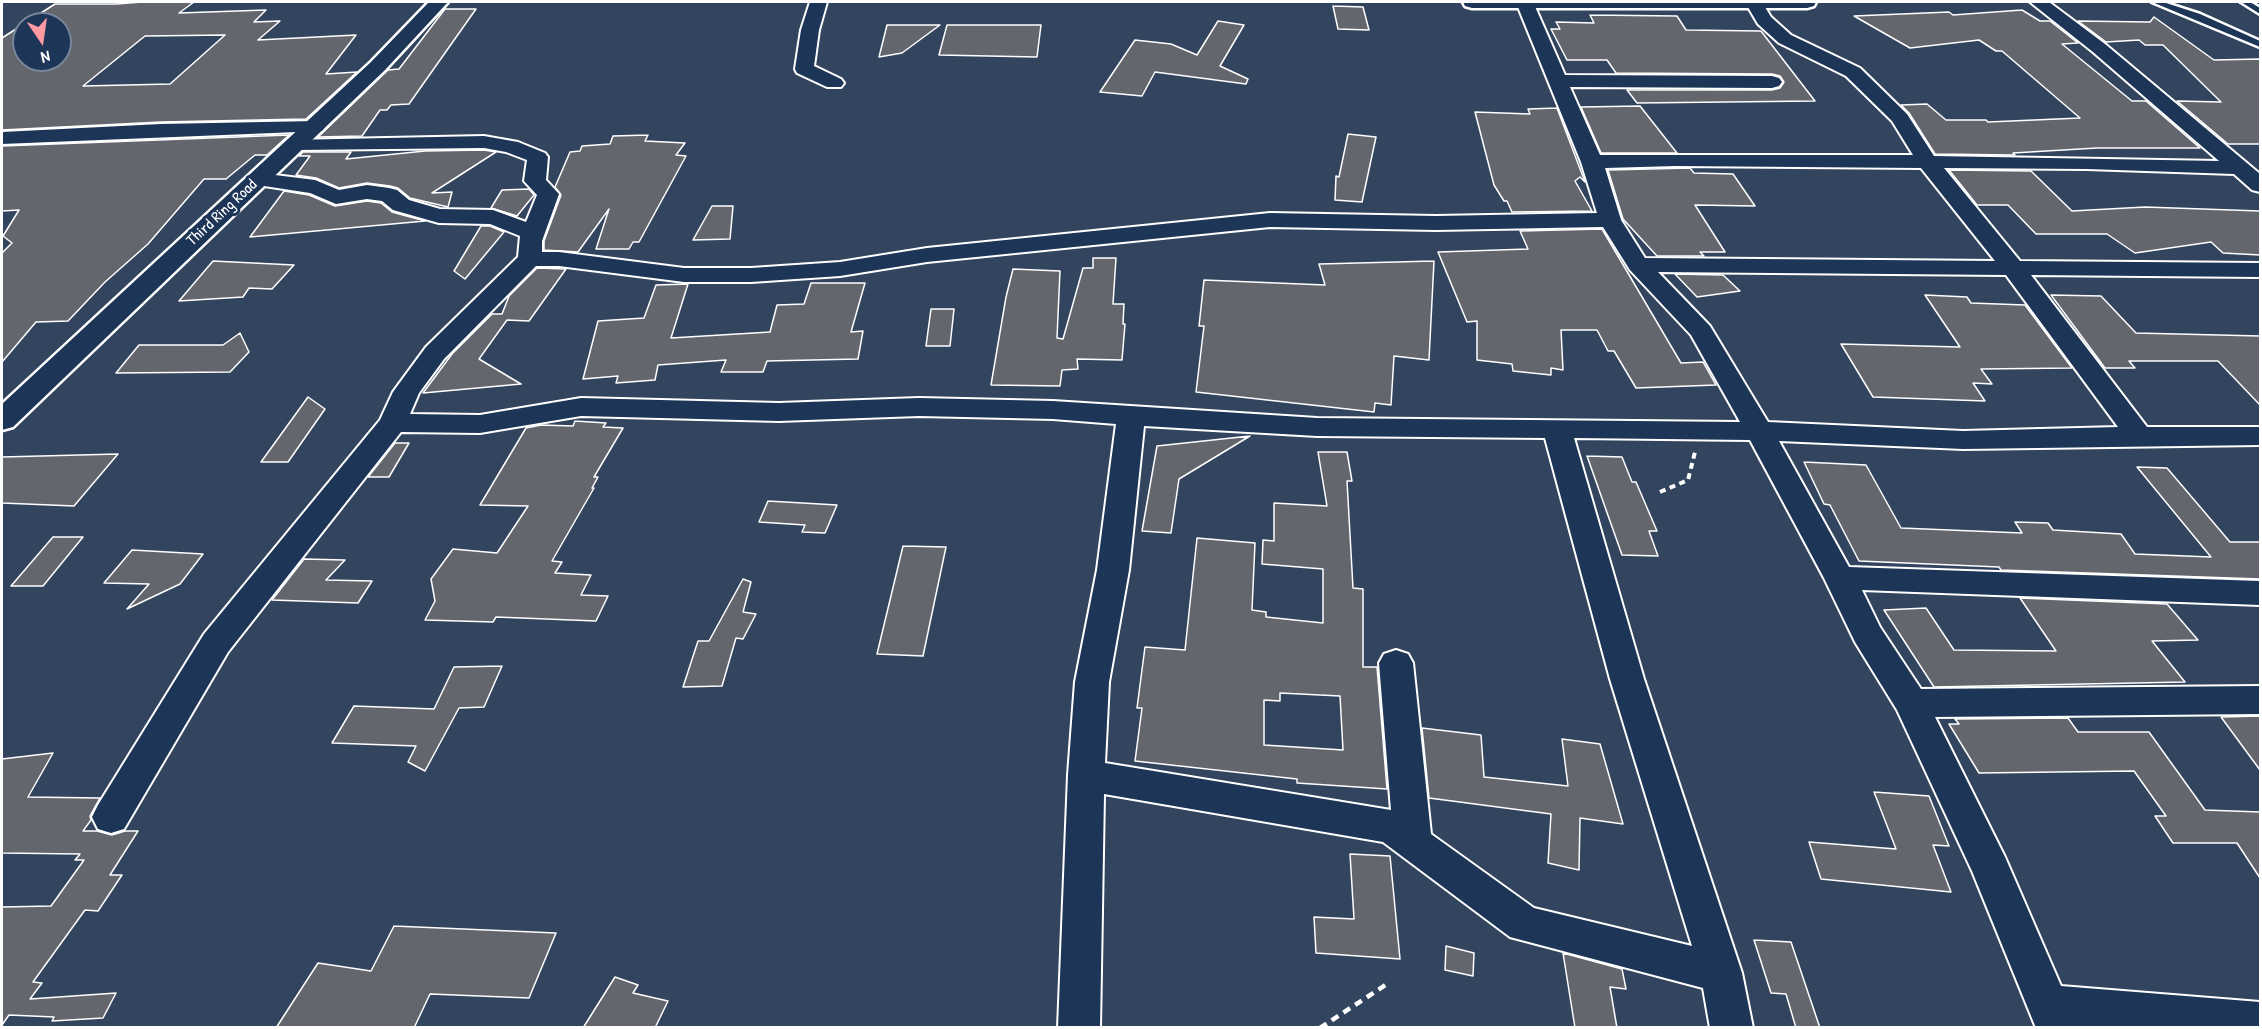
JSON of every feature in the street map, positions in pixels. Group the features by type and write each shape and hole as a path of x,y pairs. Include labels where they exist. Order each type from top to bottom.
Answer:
{"main road":[{"name":"Third Ring Road","path":"2,420 315,127 439,2"},
{"path":"1472,2 1807,2"}],"street":[{"path":"818,2 810,30 804,69 834,83"},
{"path":"1524,2 1592,162 1610,220 1638,265 1701,331 1840,578 1867,633 1911,703 1991,868 2055,1017 2260,1023"},
{"path":"1754,2 1764,20 1785,39 1803,50 1852,72 1900,118 1928,163 2014,269 2139,436"},
{"path":"2039,2 2099,48 2260,185"},
{"path":"1556,81 1772,82"},
{"path":"2,138 160,130 315,127"},
{"path":"296,144 465,142 511,146 538,157 535,181 548,194 530,240 530,259"},
{"path":"1592,162 1676,160 2087,163 2241,168"},
{"path":"259,179 315,187 336,197 367,192 389,195 401,205 439,216 493,217 533,233"},
{"path":"111,817 216,643 393,423 406,392 435,353 530,259 559,259 684,275 751,275 840,269 927,255 1270,220 1436,223 1610,220"},
{"path":"1638,265 2260,270"},
{"path":"393,423 480,424 581,407 779,412 919,407 1053,410 1317,427 1759,431 1963,440 2260,436"},
{"path":"1079,1028 1086,775 1092,682 1113,570 1131,416"},
{"path":"1557,429 1627,679 1721,973 1732,1028"},
{"path":"1840,578 2260,593"},
{"path":"1396,663 1413,842"},
{"path":"1911,703 2260,700"},
{"path":"1086,775 1392,827 1524,924 1721,973"}],"lane":[{"path":"2156,2 2206,20 2260,44"},
{"path":"2245,2 2260,12"}],"path":[{"path":"1660,492 1688,480 1700,432"},
{"path":"1320,1028 1390,982"}],"building":[{"path":"194,2 179,13 266,10 254,22 280,21 258,40 356,35 326,74 357,72 306,119 161,122 2,130 2,38 12,32 12,72 72,72 72,12 43,12 55,4","holes":["225,35 170,84 83,86 145,36"]},
{"path":"1333,6 1363,7 1369,30 1338,29"},
{"path":"445,9 476,9 409,104 391,105 387,110 380,110 362,136 318,137 388,70 399,69"},
{"path":"2022,10 2040,21 2050,21 2078,43 2062,44 2132,101 2146,101 2200,148 2097,148 2013,153 2015,155 1935,154 1909,113 1901,105 1927,104 1946,120 1986,120 1988,122 2080,118 2002,51 1996,51 1979,40 1910,48 1854,16 1949,12 1953,15"},
{"path":"1590,15 1677,16 1686,30 1761,31 1815,101 1637,103 1627,90 1772,90 1780,88 1784,82 1780,76 1772,74 1616,73 1607,60 1567,60 1551,29 1560,29 1556,22 1594,23"},
{"path":"2154,17 2214,60 2260,59 2260,144 2228,144 2177,101 2221,102 2163,45 2145,45 2139,40 2106,42 2078,21 2150,22"},
{"path":"1218,21 1244,25 1220,66 1248,79 1246,84 1155,72 1142,96 1100,92 1135,40 1171,44 1197,55"},
{"path":"887,25 940,25 902,53 879,57"},
{"path":"947,25 1041,25 1037,57 939,55"},
{"path":"1640,106 1677,153 1601,153 1581,107"},
{"path":"1557,108 1585,182 1580,177 1575,181 1592,211 1512,212 1507,201 1504,201 1494,185 1475,112 1530,114 1528,109"},
{"path":"1348,134 1376,137 1362,202 1335,200 1336,176 1339,177"},
{"path":"289,135 267,155 255,155 226,179 204,179 148,244 105,282 68,321 36,322 2,362 2,253 12,243 3,236 19,210 2,211 2,146"},
{"path":"648,135 645,141 685,143 676,155 686,156 639,242 633,242 629,249 596,249 609,209 578,252 544,250 544,241 561,195 555,187 570,152 580,151 582,146 610,144 613,136"},
{"path":"484,150 496,152 432,193 452,192 448,207 410,198 398,188 390,186 367,183 339,188 316,178 296,175 310,156 299,156 303,152 351,152 346,159 425,151"},
{"path":"1690,168 1694,173 1733,174 1755,206 1695,205 1725,252 1700,252 1704,256 1657,256 1623,219 1608,170"},
{"path":"1949,170 2031,171 2072,211 2145,207 2260,211 2260,255 2223,253 2211,242 2135,253 2107,234 2036,234 2008,205 1977,205"},
{"path":"529,189 534,195 517,216 491,208 502,190"},
{"path":"284,191 309,195 335,206 367,201 381,203 392,212 425,221 250,237"},
{"path":"712,206 733,206 730,239 693,240"},
{"path":"481,226 490,226 504,232 465,279 454,271"},
{"path":"1602,229 1681,363 1703,362 1716,385 1636,388 1614,351 1608,351 1597,330 1561,330 1563,370 1551,368 1551,375 1513,371 1512,364 1477,360 1477,321 1467,322 1438,252 1528,249 1520,231"},
{"path":"1093,258 1116,258 1113,304 1124,304 1122,360 1077,359 1078,369 1062,370 1060,386 991,385 1013,269 1060,271 1057,338 1063,339 1083,268 1093,268"},
{"path":"213,261 294,265 272,289 249,288 243,297 179,301"},
{"path":"1434,261 1429,360 1394,356 1391,405 1375,403 1374,412 1196,392 1204,326 1199,326 1204,280 1325,285 1319,264"},
{"path":"537,268 566,269 529,321 507,320 479,359 521,384 423,393 452,354 492,314 502,314 509,296"},
{"path":"1675,274 1723,275 1740,291 1697,297"},
{"path":"811,283 865,283 851,332 863,331 858,359 767,361 763,372 721,372 726,360 658,365 655,380 616,383 618,376 583,379 598,321 644,318 656,285 688,284 671,338 770,332 777,305 804,304"},
{"path":"1925,295 1967,297 1971,303 2025,305 2072,368 1981,369 1992,384 1973,383 1985,401 1873,397 1841,344 1960,347"},
{"path":"2051,295 2101,296 2136,333 2260,336 2260,405 2218,361 2129,361 2135,368 2105,368"},
{"path":"931,309 954,309 950,346 926,346"},
{"path":"240,333 249,352 230,372 116,373 139,345 223,345"},
{"path":"308,397 325,409 288,462 261,462"},
{"path":"575,421 606,423 603,427 623,428 594,477 598,477 592,488 594,488 552,561 562,562 555,573 591,575 581,595 608,596 596,621 496,617 493,622 425,620 435,601 431,579 453,549 497,553 528,506 480,505 526,428 541,425 573,426"},
{"path":"1250,436 1179,479 1171,533 1142,531 1157,446"},
{"path":"395,443 409,443 389,477 368,477"},
{"path":"1318,452 1347,452 1352,481 1347,481 1353,588 1363,589 1363,667 1377,667 1387,789 1297,783 1297,779 1135,761 1142,708 1137,708 1145,647 1185,650 1197,538 1255,543 1252,610 1266,612 1266,617 1323,623 1323,569 1262,564 1263,540 1274,541 1274,503 1327,506","holes":["1280,693 1340,696 1343,750 1264,745 1264,700 1280,701"]},
{"path":"118,454 74,506 2,503 2,457"},
{"path":"1587,456 1622,457 1632,482 1636,482 1657,531 1649,531 1658,556 1622,555"},
{"path":"1804,462 1866,465 1901,528 2022,533 2015,522 2048,523 2053,530 2121,534 2135,554 2211,557 2137,467 2167,468 2230,542 2260,542 2260,579 2001,570 1999,567 1859,561 1830,505 1824,504"},
{"path":"768,501 837,505 825,533 802,532 805,525 759,522"},
{"path":"53,537 83,537 43,586 11,586"},
{"path":"903,546 946,547 923,656 877,654"},
{"path":"132,550 203,554 180,584 127,609 149,584 104,583"},
{"path":"304,559 345,560 326,580 372,581 358,603 272,600"},
{"path":"743,579 751,582 743,612 756,614 743,639 736,638 722,686 683,687 698,641 709,641"},
{"path":"2020,598 2167,604 2198,640 2152,641 2185,682 1934,687 1884,610 1926,608 1954,650 2056,651"},
{"path":"502,666 484,707 459,708 425,771 408,762 416,746 332,743 354,706 434,709 454,667"},
{"path":"2260,716 2260,770 2221,717"},
{"path":"2068,718 2078,732 2149,732 2205,810 2260,812 2260,878 2237,843 2173,843 2155,816 2166,816 2134,771 1979,773 1949,724 1959,724 1955,719"},
{"path":"1422,728 1481,735 1484,777 1568,786 1562,739 1600,744 1623,824 1580,818 1579,870 1548,863 1551,814 1429,798"},
{"path":"53,753 28,797 100,798 90,816 91,820 83,831 97,831 112,835 125,831 138,831 110,875 122,875 98,911 85,910 33,982 42,983 30,999 116,993 103,1018 52,1021 54,1017 9,1015 2,1025 2,907 51,906 84,860 75,860 80,854 2,853 2,759"},
{"path":"1874,792 1929,796 1949,846 1933,845 1951,892 1821,879 1809,842 1896,849"},
{"path":"1350,854 1390,856 1400,959 1316,953 1314,917 1354,919"},
{"path":"394,926 556,933 529,998 430,994 414,1028 276,1028 318,963 371,971"},
{"path":"1754,940 1791,942 1820,1028 1796,1028 1786,994 1771,993"},
{"path":"1446,946 1474,953 1473,976 1445,970"},
{"path":"1563,953 1622,969 1626,989 1610,987 1617,1028 1575,1028"},
{"path":"615,977 638,985 633,993 668,1001 655,1028 583,1028"}]}
